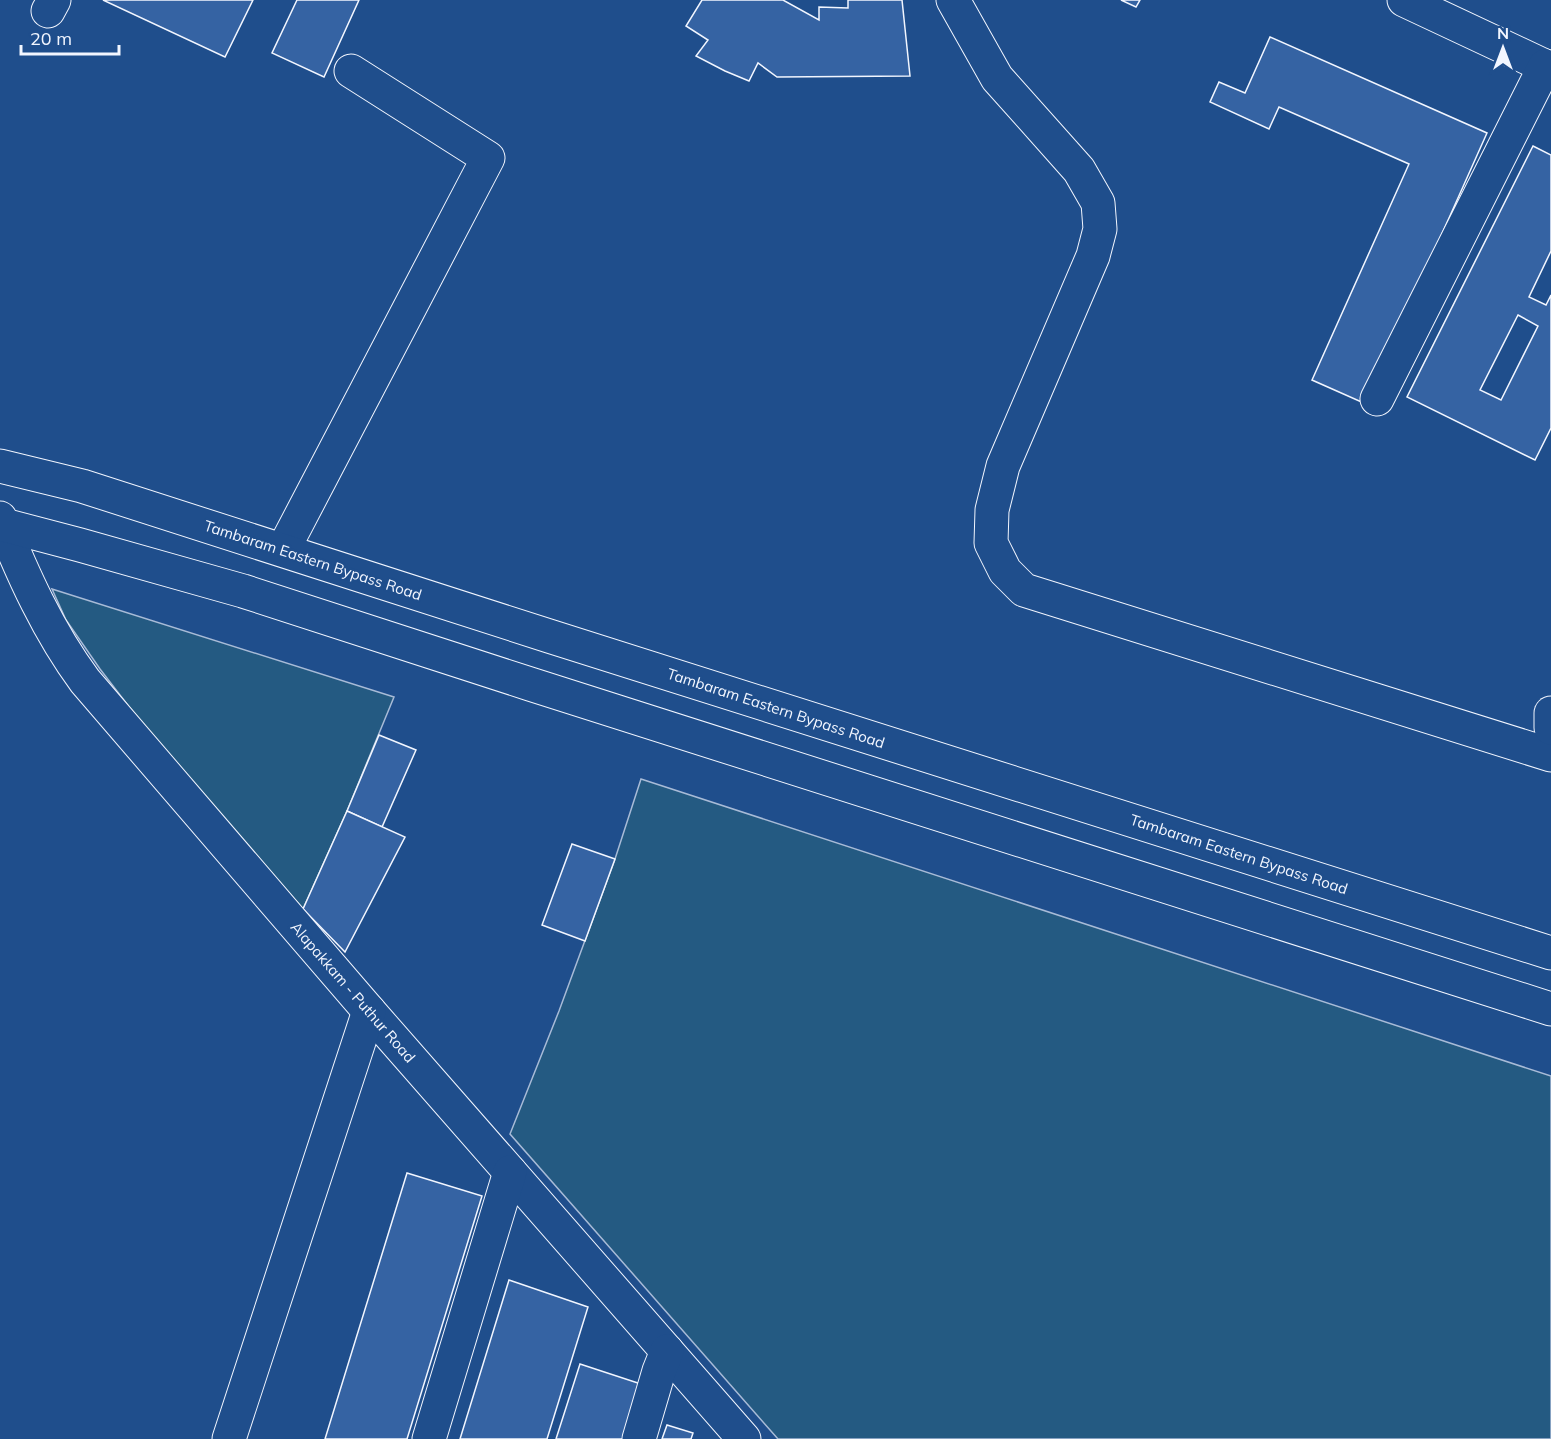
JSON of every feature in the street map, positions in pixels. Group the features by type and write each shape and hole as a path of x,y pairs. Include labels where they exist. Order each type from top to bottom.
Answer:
{"main road":[{"path":"954,0 997,78 1079,170 1098,203 1100,229 1093,256 1000,477 992,510 991,543 1005,571 1024,590 1551,755"},
{"path":"1377,399 1548,68 1404,0"},
{"path":"283,550 488,158 351,71"},
{"name":"Tambaram Eastern Bypass Road","path":"0,466 82,486 1551,953"},
{"path":"1,522 243,591 1551,1009"},
{"name":"Alapakkam - Puthur Road","path":"1,522 48,624 85,681 369,1011 744,1439"},
{"path":"1551,713 1551,728"},
{"path":"229,1439 369,1011"},
{"path":"429,1439 510,1172"},
{"path":"639,1439 667,1351"}],"shaded area":[{"path":"52,589 394,697 303,909 166,755 100,669 66,620"},
{"path":"641,779 1551,1076 1551,1439 778,1439 510,1134 559,1011 615,859"}],"building":[{"path":"103,0 253,0 225,57"},
{"path":"297,0 359,0 324,77 272,53"},
{"path":"702,0 783,0 819,20 819,7 848,8 848,0 902,0 910,76 777,77 758,63 749,81 696,56 708,40 686,26"},
{"path":"1121,0 1140,0 1136,7"},
{"path":"1270,37 1487,133 1366,404 1312,380 1409,164 1279,107 1269,129 1210,102 1219,82 1245,93"},
{"path":"1533,146 1551,155 1551,251 1529,297 1546,305 1551,295 1551,428 1535,460 1407,397","holes":["1518,315 1538,326 1501,400 1480,390"]},
{"path":"379,735 416,750 382,827 347,811"},
{"path":"347,811 405,837 345,952 303,909"},
{"path":"572,844 615,859 585,941 542,925"},
{"path":"407,1173 482,1196 407,1439 325,1439"},
{"path":"509,1280 588,1307 547,1439 460,1439"},
{"path":"580,1364 647,1386 630,1439 556,1439"},
{"path":"667,1425 693,1433 691,1439 662,1439"}]}
